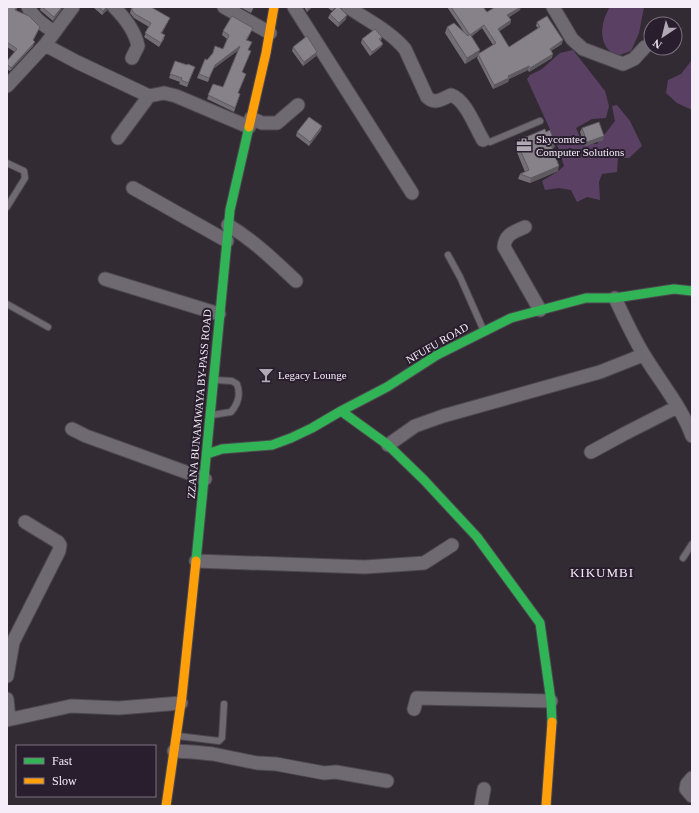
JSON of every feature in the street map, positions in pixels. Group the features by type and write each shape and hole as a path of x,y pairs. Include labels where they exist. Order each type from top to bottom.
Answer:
{"street":[{"path":"28,7 32,14 41,23 54,32"},
{"path":"7,86 45,45 73,7"},
{"path":"114,7 137,37 138,46 132,58"},
{"path":"224,7 270,33"},
{"name":"ZZANA BUNAMWAYA BY-PASS ROAD","path":"166,806 181,703 205,479 230,210 270,33 274,7"},
{"path":"294,7 412,193"},
{"path":"348,7 394,37 405,49 430,101 437,102 451,95 456,97 462,103 483,140"},
{"path":"553,7 572,39 583,49 623,64 634,60 643,49"},
{"path":"45,45 76,62 149,96 164,93 176,96 250,123 277,123 298,105"},
{"path":"118,138 149,96"},
{"path":"133,188 227,241"},
{"path":"228,225 239,231 296,281"},
{"path":"525,227 508,235 504,247 540,310"},
{"path":"105,279 220,314"},
{"name":"NFUFU ROAD","path":"207,454 222,449 272,445 291,438 387,387 437,355 511,318 586,298 615,298 674,289 692,291"},
{"path":"615,298 643,354 677,407 692,436"},
{"path":"388,445 416,426 443,416 600,372 643,354"},
{"path":"591,452 677,407"},
{"path":"341,411 388,445 424,480 477,537 540,623 551,701 552,730 546,806"},
{"path":"72,429 86,436 205,479"},
{"path":"7,676 14,642 59,550 60,545 58,542 25,522"},
{"path":"196,561 365,567 424,563 452,545"},
{"path":"414,709 417,698 462,702 551,701"},
{"path":"7,699 8,719 71,706 119,708 181,703"},
{"path":"174,751 213,754 257,763 276,764 324,773 336,772 387,781"},
{"path":"692,778 687,784 686,789 692,796"},
{"path":"481,806 484,789"}],"lane":[{"path":"483,140 490,142 540,121"},
{"path":"7,162 24,171 25,178 7,207"},
{"path":"448,255 460,277 484,331"},
{"path":"7,304 48,327"},
{"path":"211,415 231,412 239,399 239,390 236,384 232,381 214,380"},
{"path":"682,558 692,544"},
{"path":"176,736 219,741 222,738 224,704"}],"shaded area":[{"path":"610,7 644,7 639,33 631,51 620,55 611,52 602,36 603,24"},
{"path":"573,50 605,91 609,106 606,118 592,119 576,128 582,142 597,144 615,121 612,106 617,105 630,121 642,146 629,158 618,158 617,172 602,174 599,182 600,200 587,197 577,202 571,190 559,188 545,190 542,181 564,166 558,147 527,79 530,75 542,69 560,53"},
{"path":"692,60 692,110 677,103 666,93 668,80 681,74"}],"building":[{"path":"7,7 17,7 15,10 29,16 40,27 33,40 35,42 11,68 7,64 7,61 17,49 7,42"},
{"path":"42,7 62,7 54,17"},
{"path":"99,7 107,7 103,11"},
{"path":"134,7 151,7 170,18 161,33 165,35 161,43 145,33 151,23 135,14 131,9"},
{"path":"337,7 339,7 347,15 339,23 330,14"},
{"path":"451,7 483,7 487,12 495,7 521,7 507,15 511,20 498,29 509,47 540,27 537,22 547,16 563,40 550,49 553,54 530,68 529,66 508,76 509,78 494,85 478,54 496,43 484,25 470,35"},
{"path":"232,16 253,28 246,40 252,42 248,50 251,51 242,72 246,74 238,93 240,94 235,108 208,95 213,84 223,87 240,46 215,65 209,78 199,74 205,59 207,60 213,53 215,46 223,49 229,35 223,31"},
{"path":"454,23 468,36 470,34 480,50 467,58 447,27"},
{"path":"375,29 382,37 379,39 383,44 372,52 362,39"},
{"path":"307,36 317,52 304,62 293,47"},
{"path":"175,61 195,67 188,83 181,80 182,78 170,74"},
{"path":"309,117 322,126 310,142 297,132"},
{"path":"599,122 604,136 587,142 582,128"},
{"path":"545,129 546,132 550,130 555,143 551,145 559,166 531,178 520,174 529,170 518,145 521,144 519,140"}],"traffic: fast":[{"path":"196,561 230,210 249,127"},
{"path":"207,454 222,449 272,445 291,438 387,387 437,355 511,318 586,298 615,298 674,289 692,291"},
{"path":"341,411 388,445 424,480 477,537 540,623 551,701 552,722"}],"traffic: slow":[{"path":"249,127 266,53 274,7"},
{"path":"166,806 182,696 196,561"},
{"path":"546,806 552,722"}],"place":[{"name":"Skycomtec Computer Solutions","path":"524,145"},
{"name":"Legacy Lounge","path":"266,375"}],"district":[{"name":"KIKUMBI","path":"602,572"}]}
